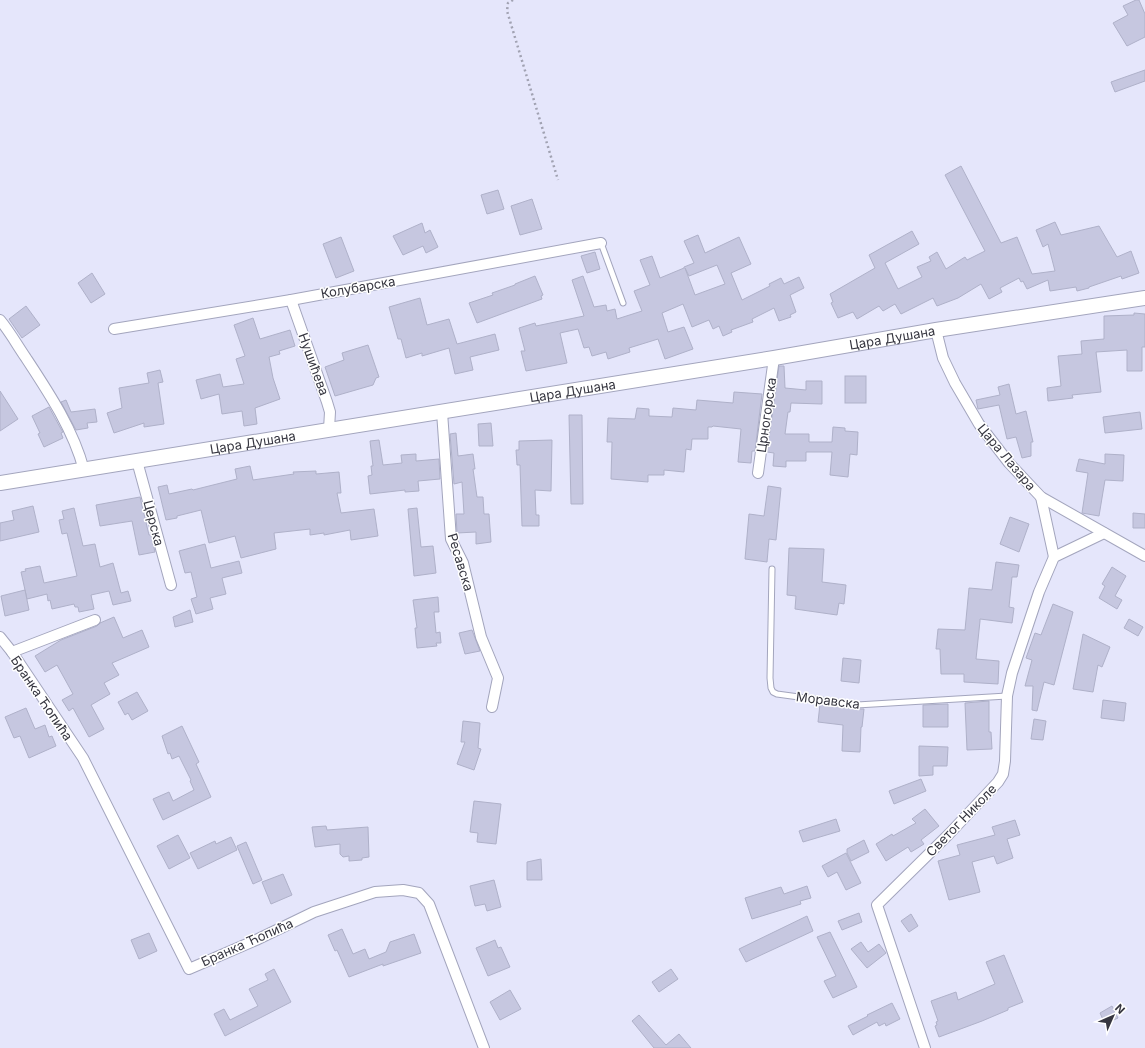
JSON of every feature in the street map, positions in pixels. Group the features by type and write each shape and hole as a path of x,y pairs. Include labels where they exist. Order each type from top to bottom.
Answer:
{"main road":[{"name":"Цара Душана","path":"0,483 774,358 936,330 1145,298"}],"street":[{"name":"Колубарска","path":"114,329 291,300 601,243"},
{"name":"Нушићева","path":"291,300 330,412 329,429"},
{"path":"0,320 37,375 68,427 76,444 84,470"},
{"name":"Цара Лазара","path":"936,330 948,368 979,424 1009,463 1041,497 1145,556"},
{"name":"Црногорска","path":"758,472 774,358"},
{"name":"Ресавска","path":"442,412 451,539 463,563 481,638 498,678 492,707"},
{"name":"Церска","path":"137,461 172,585"},
{"path":"1041,497 1054,557 1104,533"},
{"name":"Светог Николе","path":"925,1048 877,905 949,834 998,782 1003,774 1005,761 1007,696 1012,673 1039,592 1054,557"},
{"path":"12,652 95,620"},
{"name":"Бранка Ћопића","path":"0,637 12,652 82,758 189,969 256,940 314,912 375,892 403,890 419,893 429,904 484,1048"}],"lane":[{"path":"601,243 623,303"},
{"name":"Моравска","path":"772,569 770,678 773,692 794,697 857,705 1007,696"}],"path":[{"path":"513,0 508,3 507,11 558,180"}],"building":[{"path":"1139,0 1145,14 1145,37 1127,46 1113,23 1128,15 1123,6"},
{"path":"1145,70 1145,81 1115,92 1111,82"},
{"path":"961,166 1001,243 1017,237 1032,274 1055,271 1048,244 1043,247 1036,230 1055,222 1061,235 1099,226 1117,257 1131,251 1139,273 1122,279 1121,276 1077,291 1076,287 1050,291 1048,280 1027,289 1023,281 1021,282 1019,278 1000,288 1002,292 989,299 981,284 958,298 937,306 933,298 901,314 895,304 883,311 879,306 857,319 853,312 838,318 831,303 833,302 830,294 875,268 869,255 912,231 919,244 885,263 898,289 922,277 917,267 931,261 929,257 937,252 946,269 965,257 967,260 985,251 945,175"},
{"path":"498,190 504,209 487,214 481,195"},
{"path":"532,199 542,229 520,235 511,206"},
{"path":"422,223 425,233 430,230 438,247 426,253 423,246 403,255 393,236"},
{"path":"698,235 705,253 739,237 751,264 731,273 742,300 770,286 769,284 781,278 784,284 799,277 804,288 790,295 796,312 790,315 791,317 779,321 774,308 752,319 753,322 731,330 732,332 723,336 719,326 713,329 709,320 692,327 683,304 662,313 668,332 684,327 693,349 665,359 658,339 629,348 630,352 608,359 606,352 592,356 589,347 584,348 578,329 560,333 567,363 526,371 521,351 525,351 519,328 535,323 536,326 584,316 572,280 583,276 594,307 606,305 607,311 615,309 617,319 642,311 634,291 650,285 640,260 652,256 660,278 684,268 694,263 684,241","holes":["717,265 725,284 695,295 685,268 689,276"]},
{"path":"341,237 354,271 336,278 323,244"},
{"path":"595,252 600,269 587,273 581,256"},
{"path":"92,273 105,294 91,303 78,283"},
{"path":"535,276 543,295 541,296 542,299 477,323 469,303 493,295 492,293"},
{"path":"420,298 427,325 449,319 457,344 495,334 499,350 470,357 473,370 455,374 449,348 422,356 422,353 406,358 401,339 398,339 389,307"},
{"path":"26,306 40,325 22,338 9,319"},
{"path":"1134,313 1145,314 1145,347 1142,347 1142,371 1127,371 1127,350 1096,352 1101,392 1072,395 1073,398 1048,401 1047,388 1061,386 1058,356 1082,354 1081,341 1104,339 1104,316 1134,315"},
{"path":"253,318 260,339 290,330 295,346 279,351 280,354 269,357 273,378 280,399 255,408 257,424 244,426 242,411 222,414 219,394 201,399 196,380 220,374 223,387 244,384 236,359 245,356 234,325"},
{"path":"368,345 379,377 376,378 373,385 335,396 325,367 344,360 342,353"},
{"path":"779,366 784,366 785,388 806,390 806,381 822,381 822,404 791,403 790,412 788,412 785,434 809,434 809,442 832,442 833,427 845,428 845,431 858,432 857,455 850,454 848,477 830,475 832,452 806,452 806,461 786,461 786,467 773,466 774,453 767,452"},
{"path":"160,370 163,382 158,383 164,424 144,427 144,423 114,433 107,413 122,408 119,388 149,383 147,373"},
{"path":"845,376 866,376 866,403 845,403"},
{"path":"1009,384 1016,414 1026,411 1033,442 1031,442 1031,456 1022,458 1016,437 1007,439 999,405 978,409 976,400 1000,395 998,387"},
{"path":"0,391 18,419 0,431"},
{"path":"734,392 762,394 755,451 752,451 751,463 738,462 741,429 713,426 708,427 708,439 692,439 691,450 686,449 684,472 664,470 664,475 648,475 648,482 611,479 612,442 607,442 608,418 635,419 637,408 649,409 649,416 672,417 673,408 696,410 697,400 733,403"},
{"path":"66,400 71,412 95,409 97,422 87,423 88,428 76,430 61,402"},
{"path":"49,407 63,432 61,433 63,438 44,447 38,434 40,433 32,416"},
{"path":"1140,412 1142,429 1105,433 1103,417"},
{"path":"569,415 582,415 583,504 571,504"},
{"path":"491,423 493,446 479,446 478,424"},
{"path":"456,433 458,456 473,454 475,469 473,469 477,497 483,497 484,514 489,514 491,542 476,544 476,532 457,533 456,514 464,514 462,482 454,484 450,434"},
{"path":"379,440 383,465 402,463 401,455 416,454 416,461 439,459 440,479 418,481 419,491 405,492 405,490 370,494 368,476 372,475 371,466 373,466 370,441"},
{"path":"552,440 551,491 535,490 536,515 539,515 539,526 522,526 520,465 517,465 516,450 519,450 519,441"},
{"path":"1105,454 1124,455 1123,481 1105,480 1099,516 1082,513 1088,473 1076,471 1079,459 1105,464"},
{"path":"250,466 253,480 294,474 293,472 316,471 316,474 339,472 341,493 337,493 341,513 374,509 378,536 351,540 350,530 324,535 324,533 310,535 310,529 274,533 276,549 241,558 235,536 209,543 201,510 166,520 158,487 167,485 169,494 193,490 237,479 235,469"},
{"path":"768,486 781,488 776,540 769,539 767,562 745,559 749,514 764,516"},
{"path":"140,497 149,535 151,535 155,552 139,555 132,521 100,526 96,505"},
{"path":"33,506 39,532 0,541 0,523 14,520 12,511"},
{"path":"74,508 83,546 95,544 100,567 113,563 121,593 128,591 131,601 113,605 109,591 91,595 94,609 79,612 78,607 75,607 74,604 52,609 50,600 48,601 47,594 27,599 21,572 26,571 25,569 40,566 44,583 77,576 67,533 62,534 59,520 64,519 62,511"},
{"path":"417,508 421,547 433,546 436,573 414,576 408,509"},
{"path":"1133,513 1145,514 1145,528 1133,528"},
{"path":"1010,517 1029,524 1019,552 1000,544"},
{"path":"205,544 211,568 239,561 242,573 222,578 226,594 210,598 213,609 196,614 191,599 197,597 191,572 185,573 179,551"},
{"path":"789,548 824,549 822,582 846,585 844,604 839,603 837,615 795,609 796,596 787,595"},
{"path":"996,562 1019,565 1017,577 1012,577 1009,607 1014,608 1012,623 980,619 976,659 999,661 998,684 964,682 964,674 941,674 940,649 936,649 938,629 965,630 969,588 992,590"},
{"path":"1112,567 1126,576 1115,596 1122,600 1117,609 1099,598 1105,586 1102,584"},
{"path":"25,590 29,610 5,616 1,596"},
{"path":"438,597 439,612 434,612 436,633 440,632 441,643 436,643 437,646 417,648 415,628 417,628 413,600"},
{"path":"1053,604 1073,612 1054,685 1044,682 1037,711 1032,710 1033,686 1025,686 1032,660 1026,658 1035,633 1041,635"},
{"path":"190,610 193,622 175,627 173,617"},
{"path":"114,617 123,638 142,630 149,647 112,663 119,675 104,683 110,694 91,705 104,729 89,737 73,708 69,711 62,700 73,694 57,665 45,672 35,656 61,640 97,626 100,623"},
{"path":"1129,619 1143,627 1138,636 1124,628"},
{"path":"472,630 480,651 465,654 459,633"},
{"path":"1083,634 1110,647 1102,667 1098,665 1093,692 1073,689"},
{"path":"843,658 861,660 859,683 841,681"},
{"path":"137,692 148,711 132,720 128,713 125,715 118,702"},
{"path":"1103,700 1126,703 1124,721 1101,718"},
{"path":"989,701 989,732 991,732 992,749 967,750 965,703"},
{"path":"820,704 864,709 861,727 860,752 842,751 843,725 818,722"},
{"path":"948,704 948,727 923,727 923,705"},
{"path":"26,708 35,729 45,725 49,737 52,736 56,746 29,758 20,736 14,738 5,717"},
{"path":"1034,719 1046,721 1043,740 1031,739"},
{"path":"463,721 480,723 478,748 481,749 474,770 457,764 465,742 461,742"},
{"path":"182,726 199,762 196,764 211,797 163,820 153,799 169,792 173,801 194,790 190,781 191,780 179,756 172,759 170,753 168,754 162,736"},
{"path":"919,746 948,747 947,766 933,766 933,775 919,776"},
{"path":"921,779 926,791 894,804 889,791"},
{"path":"474,801 501,804 496,844 477,842 478,833 470,832"},
{"path":"925,809 939,826 921,840 924,844 911,852 908,847 886,861 876,844 892,834 893,836 916,823 912,819"},
{"path":"836,819 840,831 803,842 799,831"},
{"path":"1015,820 1020,835 1007,839 1013,858 997,864 994,856 972,862 980,892 949,900 938,861 960,855 957,845 995,835 992,827"},
{"path":"326,826 327,830 368,827 369,857 362,858 362,860 349,861 349,856 343,857 340,854 340,844 315,847 312,827"},
{"path":"178,835 190,858 169,869 157,846"},
{"path":"231,837 237,850 198,869 190,853 215,841 216,844"},
{"path":"864,840 869,852 851,861 847,853 847,849"},
{"path":"246,842 262,880 253,884 237,846"},
{"path":"846,853 861,883 846,890 837,872 828,877 822,866"},
{"path":"541,859 542,880 527,880 527,862"},
{"path":"283,874 292,895 271,904 262,882"},
{"path":"494,880 501,907 487,911 485,904 475,906 470,886"},
{"path":"807,886 811,898 800,901 801,904 752,919 745,898 781,887 784,894"},
{"path":"859,913 862,922 842,930 838,921"},
{"path":"911,914 918,926 909,932 901,921"},
{"path":"807,916 813,931 746,962 739,949"},
{"path":"342,929 353,954 365,949 369,959 386,952 390,942 414,934 421,953 383,966 383,964 349,977 337,950 335,951 328,935"},
{"path":"830,932 857,987 833,998 824,981 836,976 817,937"},
{"path":"149,933 157,951 139,959 131,940"},
{"path":"495,940 498,948 501,947 510,967 488,976 476,948"},
{"path":"861,942 868,952 879,944 886,953 867,968 851,949"},
{"path":"1004,955 1023,1002 982,1021 939,1037 935,1026 937,1025 936,1022 938,1021 931,1001 956,992 958,1000 995,984 986,962"},
{"path":"274,969 291,1002 225,1036 214,1014 224,1009 230,1020 258,1006 249,989 268,980 265,974"},
{"path":"671,969 678,979 659,992 652,982"},
{"path":"510,990 521,1009 500,1020 490,1002"},
{"path":"892,1003 900,1019 886,1026 885,1023 879,1026 877,1022 853,1035 848,1026"},
{"path":"1112,1006 1118,1018 1105,1024 1100,1013"},
{"path":"639,1015 666,1045 679,1034 691,1048 654,1048 632,1021"}]}
